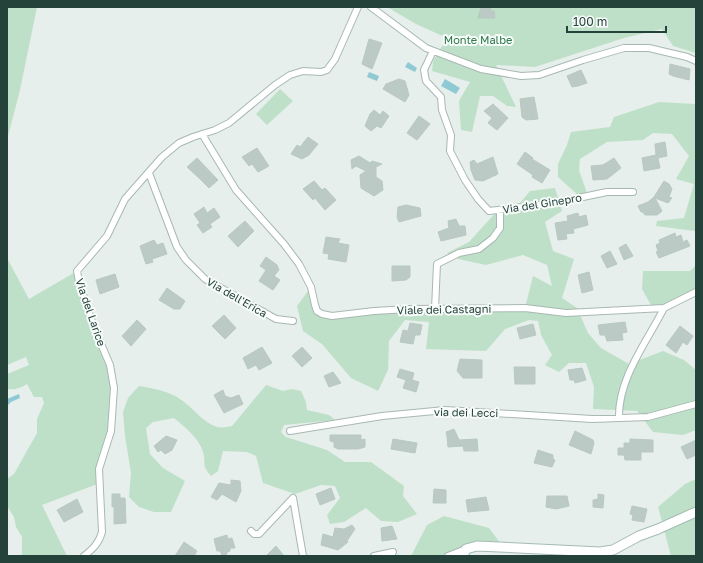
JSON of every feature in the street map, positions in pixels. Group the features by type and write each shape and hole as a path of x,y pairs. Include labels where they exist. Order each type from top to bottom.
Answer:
{"street":[{"name":"Via del Larice","path":"84,556 99,542 102,532 99,469 111,431 114,388 110,365 93,325 77,272 107,236 125,199 162,157 179,144 229,123 275,84 290,75 304,71 321,72 327,70 335,59 358,7"},
{"path":"371,7 426,48 481,69 521,76 539,75 582,60 624,48 649,48 688,57 696,61"},
{"name":"Via del Ginepro","path":"433,50 424,70 426,81 441,97 442,110 452,135 450,150 465,180 478,200 489,211 554,204 607,192 633,192"},
{"name":"Viale dei Castagni","path":"202,134 236,190 284,244 299,264 311,286 317,310 322,314 332,316 374,311 525,308 566,313 664,308"},
{"name":"Via dell'Erica","path":"149,172 177,247 186,260 204,279 276,319 293,321"},
{"path":"436,309 437,264 459,253 479,249 493,238 500,228 500,210"},
{"path":"696,292 664,308 626,378 619,407 619,418 648,417 696,404"},
{"name":"via dei Lecci","path":"290,431 382,416 445,410 592,419 619,418"},
{"path":"251,531 254,534 259,534 293,498 303,556"},
{"path":"448,556 464,552 477,546 600,552 613,550 639,536 696,512"},
{"path":"374,556 393,552 391,556"}],"green space":[{"path":"7,7 37,7 20,90 7,140"},
{"name":"Monte Malbe","path":"387,7 696,7 696,53 673,46 662,29 624,38 535,67 496,65 516,107 507,106 493,96 480,96 472,132 461,130 459,101 470,82 432,71 433,61 447,38 416,24"},
{"path":"280,89 293,101 267,125 256,114"},
{"path":"659,102 696,104 695,231 656,226 657,221 684,218 694,184 676,179 689,156 672,134 653,133 643,140 607,142 580,159 579,170 588,196 580,197 558,177 558,164 571,132 610,127 614,117"},
{"path":"555,188 562,211 545,222 553,251 574,259 562,298 577,308 588,333 601,348 629,364 663,351 684,360 696,370 696,430 683,435 653,432 637,411 593,409 594,387 586,363 569,363 559,372 545,365 552,355 541,335 538,321 529,320 505,329 486,351 426,349 429,322 405,320 389,341 388,370 378,391 351,378 322,344 303,331 297,306 311,287 315,305 322,314 374,311 525,308 533,276 552,286 547,265 523,255 486,265 458,259 447,253 469,242 498,210 516,208 530,191"},
{"path":"7,258 29,299 77,271 110,365 114,391 111,431 99,469 100,483 42,505 67,556 7,556 22,555 22,537 16,527 14,517 7,506 7,479 14,474 37,433 37,419 44,403 42,397 34,397 27,384 18,388 7,389 7,374 29,365 26,357 7,365"},
{"path":"696,265 696,292 664,308 651,305 642,289 643,271 690,271"},
{"path":"266,385 283,391 292,389 301,391 306,402 307,410 329,415 335,420 284,425 281,432 286,437 327,450 345,462 371,462 404,486 403,496 417,514 398,522 381,521 366,508 344,522 330,524 327,515 340,498 335,486 321,485 295,494 263,483 256,456 247,452 223,451 218,471 211,476 205,466 203,452 198,442 183,425 174,418 153,422 146,428 150,454 163,468 185,481 171,512 154,512 139,507 129,497 131,473 123,412 128,398 139,386 153,388 171,394 181,399 211,424 217,427 227,427 232,426"},
{"path":"696,479 696,556 671,556 658,507 685,484"},
{"path":"444,516 489,528 504,548 477,546 461,556 411,556 427,525"}],"water":[{"path":"408,62 417,68 415,72 405,67"},
{"path":"369,72 379,76 377,81 367,77"},
{"path":"445,79 460,88 456,94 441,86"},
{"path":"19,394 20,398 11,402 7,406 7,399"}],"building":[{"path":"481,7 490,7 491,11 494,11 495,18 478,18"},
{"path":"369,39 382,43 372,69 362,64"},
{"path":"670,64 690,69 689,80 669,74"},
{"path":"581,70 587,83 572,87 567,76"},
{"path":"399,79 405,81 409,95 405,102 383,89 386,84"},
{"path":"534,97 538,119 526,120 522,117 520,99"},
{"path":"493,104 508,118 497,130 488,123 492,118 484,111"},
{"path":"374,110 380,115 383,111 389,116 381,128 377,126 371,131 365,126 370,114"},
{"path":"419,116 430,124 417,140 407,133"},
{"path":"308,137 318,144 309,155 302,159 291,154 297,145 300,147"},
{"path":"665,142 667,156 658,158 660,168 644,171 642,158 656,155 655,144"},
{"path":"257,148 269,166 258,172 252,164 249,166 242,157"},
{"path":"525,152 533,158 532,159 550,170 542,183 532,177 533,175 517,164"},
{"path":"359,156 370,163 372,161 382,164 376,167 376,177 382,181 383,190 374,196 361,188 360,175 366,171 356,166 352,169 351,160"},
{"path":"493,157 498,174 483,181 475,180 470,162 474,160 477,164"},
{"path":"197,158 218,180 209,188 187,167"},
{"path":"614,158 621,168 607,179 593,180 591,166 603,165"},
{"path":"314,181 322,190 325,188 336,200 325,210 315,198 313,200 303,189"},
{"path":"664,181 669,184 672,189 669,197 672,198 668,203 655,198 662,211 657,215 645,215 641,212 638,206 648,202 654,197"},
{"path":"406,205 420,208 421,216 399,222 397,217 398,207"},
{"path":"204,207 207,213 214,208 220,217 210,224 212,227 203,233 197,225 200,223 194,214"},
{"path":"578,213 579,217 586,215 588,225 573,229 574,233 566,234 567,239 558,240 555,223 568,221 567,216"},
{"path":"456,219 459,226 465,226 466,235 441,241 438,232 449,228 448,221"},
{"path":"245,221 254,231 238,247 228,236"},
{"path":"675,233 676,237 681,235 683,242 687,240 690,246 659,258 656,252 658,251 656,245 660,243 659,240"},
{"path":"326,237 340,239 338,243 349,245 346,262 328,259 329,254 323,253"},
{"path":"154,240 157,245 163,243 167,254 152,259 153,262 146,264 140,246"},
{"path":"626,244 633,256 624,260 619,248"},
{"path":"610,251 617,264 607,268 601,256"},
{"path":"266,257 277,265 279,270 274,276 280,280 273,290 259,281 266,270 260,266"},
{"path":"392,266 410,266 410,277 406,280 392,281"},
{"path":"589,272 593,290 582,293 578,275"},
{"path":"115,274 119,287 100,294 96,280"},
{"path":"167,288 185,301 180,309 174,309 159,300"},
{"path":"224,315 236,328 225,339 212,326"},
{"path":"137,320 146,329 131,346 122,336"},
{"path":"625,322 627,332 622,333 623,340 607,341 605,335 600,335 598,325"},
{"path":"410,323 422,325 420,335 415,335 413,344 400,342 403,330 408,331"},
{"path":"533,324 536,335 520,339 517,328"},
{"path":"680,326 693,336 687,345 683,342 676,353 666,345"},
{"path":"262,347 272,363 259,370 256,365 248,369 243,358"},
{"path":"302,347 312,358 302,367 292,356"},
{"path":"460,359 482,360 482,378 463,378 457,371"},
{"path":"514,367 535,367 535,384 515,384"},
{"path":"582,368 586,380 575,383 574,380 570,380 568,370"},
{"path":"400,369 414,373 412,380 419,382 416,392 403,388 406,380 397,377"},
{"path":"333,372 341,383 329,387 324,376"},
{"path":"223,390 225,396 231,398 239,395 243,404 224,413 214,395"},
{"path":"454,429 459,440 477,439 478,451 464,451 463,446 448,447 446,432"},
{"path":"575,431 593,440 594,443 591,454 569,445"},
{"path":"330,435 361,435 361,440 365,439 365,447 358,449 338,449 334,447 334,442 330,441"},
{"path":"166,436 177,440 172,450 165,454 161,450 158,452 154,446"},
{"path":"393,439 417,443 415,453 391,449"},
{"path":"630,439 653,440 653,452 641,452 641,460 625,460 624,455 618,455 618,448 624,448 624,443 630,443"},
{"path":"696,440 696,455 687,459 681,447"},
{"path":"538,450 553,455 553,459 555,460 552,467 534,463"},
{"path":"231,480 240,481 241,491 236,502 222,494 217,500 211,497 219,483 231,485"},
{"path":"331,488 335,499 320,505 316,494"},
{"path":"434,489 446,490 446,503 433,503"},
{"path":"112,494 120,494 120,498 125,498 126,523 114,524"},
{"path":"598,494 604,495 603,508 593,507 593,500 598,499"},
{"path":"547,496 567,496 569,506 556,509 546,507"},
{"path":"486,497 489,510 468,512 466,500"},
{"path":"77,499 83,512 64,522 57,510"},
{"path":"632,506 647,509 644,522 632,520 633,515 630,514"},
{"path":"352,525 355,529 347,541 348,542 338,550 321,545 323,534 333,537 335,528 344,529"},
{"path":"392,526 397,539 382,541 381,528"},
{"path":"227,535 228,539 232,538 235,548 230,548 230,551 227,552 227,554 222,555 220,551 217,551 214,539"},
{"path":"184,542 197,551 194,556 175,556"},
{"path":"276,546 284,556 266,556"}]}
